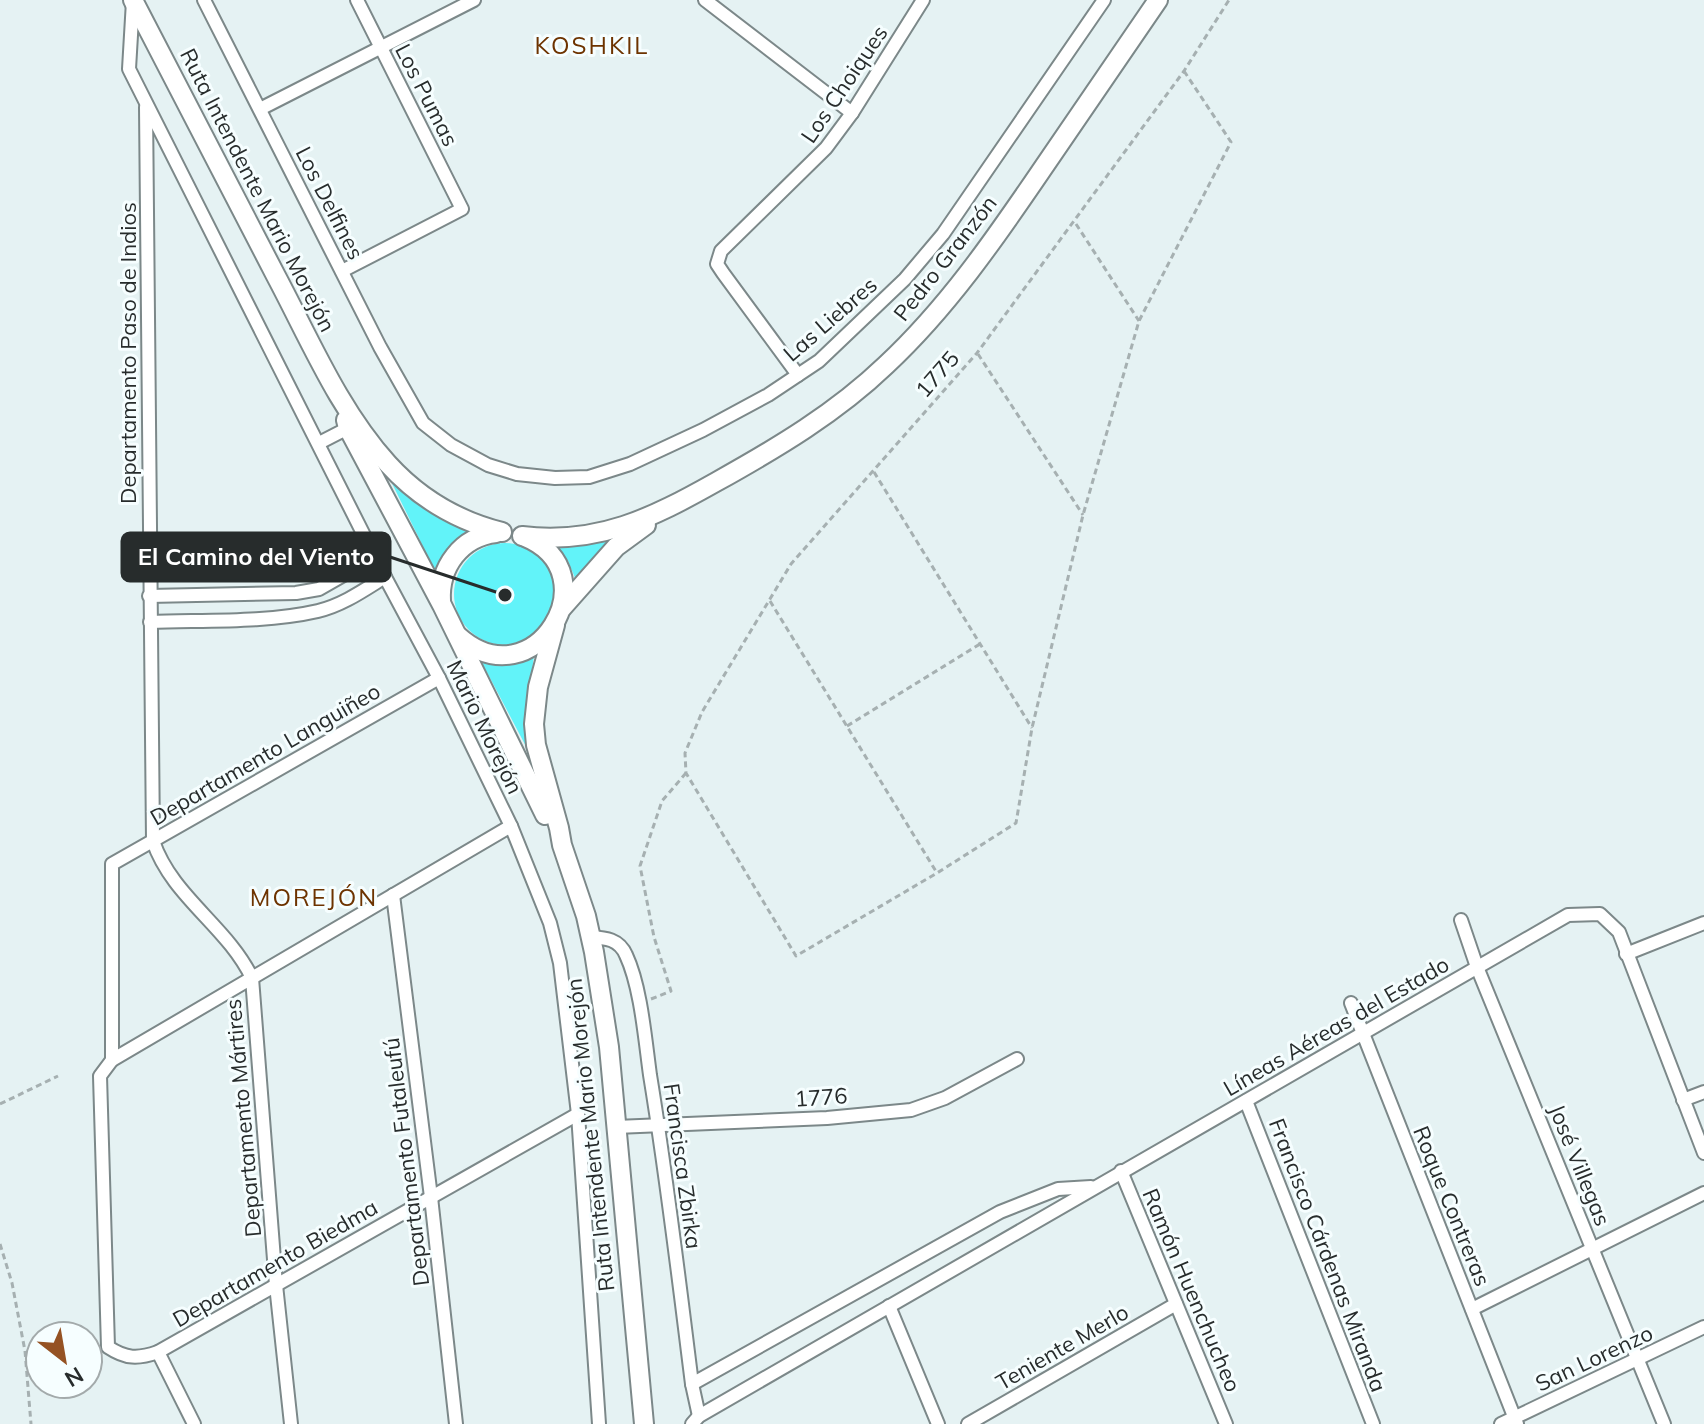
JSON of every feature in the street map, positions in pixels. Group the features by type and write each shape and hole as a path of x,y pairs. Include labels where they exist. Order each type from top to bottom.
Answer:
{"main road":[{"name":"Ruta Intendente Mario Morejón","path":"133,0 342,402 442,605"},
{"name":"Pedro Granzón","path":"558,617 616,547 668,509 807,429 885,367 920,332 985,253 1158,0"},
{"name":"Ruta Intendente Mario Morejón","path":"352,426 390,466 431,501 466,521 502,532"},
{"name":"Pedro Granzón","path":"522,536 552,538 606,532 668,509"},
{"path":"502,532 522,536 546,550 556,563 564,593 558,617 535,646 507,655 479,651 456,634 442,605 444,575 460,549 486,534 502,532"},
{"name":"Ruta Intendente Mario Morejón","path":"558,617 541,672 535,734 539,762 590,937 609,1047 644,1424"},
{"name":"Ruta Intendente Mario Morejón","path":"456,634 562,845"}],"street":[{"name":"Mario Morejón","path":"133,0 129,69 439,678 511,826 550,923 560,963 578,1114 599,1424"},
{"name":"Los Delfines","path":"204,0 380,347 423,423"},
{"name":"Los Pumas","path":"342,271 462,209 357,0"},
{"path":"260,109 474,0"},
{"path":"705,0 852,113"},
{"name":"Los Choiques","path":"798,375 717,264 721,251 807,168 852,113 923,0"},
{"name":"Las Liebres","path":"423,423 451,445 488,465 517,474 555,478 589,477 630,464 768,395 819,361 905,279 943,234 1104,0"},
{"name":"Departamento Paso de Indios","path":"146,104 153,841"},
{"path":"319,443 352,426"},
{"path":"149,596 287,593 319,589 375,557"},
{"path":"150,622 266,617 317,611 340,604 385,577"},
{"name":"Departamento Languiñeo","path":"112,1060 112,864 439,678"},
{"path":"194,1424 158,1352 140,1358 121,1356 108,1347 100,1076 112,1060 511,826"},
{"name":"Departamento Mártires","path":"153,841 159,859 185,897 242,956 252,978 276,1285 291,1424"},
{"name":"Departamento Futaleufú","path":"393,895 456,1424"},
{"name":"Líneas Aéreas del Estado","path":"695,1420 1568,915 1600,914 1619,932 1626,954"},
{"name":"José Villegas","path":"1461,920 1477,967 1664,1424"},
{"path":"1704,923 1626,954 1704,1153"},
{"name":"Francisca Zbirka","path":"590,937 610,939 619,945 626,955 639,1004 658,1125 695,1420"},
{"name":"Roque Contreras","path":"1351,1003 1516,1421"},
{"name":"1776","path":"616,1127 827,1118 911,1110 945,1098 1017,1059"},
{"path":"1683,1100 1704,1092"},
{"name":"Francisco Cárdenas Miranda","path":"1246,1101 1373,1424"},
{"name":"Departamento Biedma","path":"158,1352 578,1114"},
{"name":"Ramón Huenchucheo","path":"1121,1171 1226,1424"},
{"name":"Líneas Aéreas del Estado","path":"692,1384 1000,1212 1058,1189 1097,1186"},
{"path":"1472,1309 1704,1193"},
{"name":"Teniente Merlo","path":"968,1424 1176,1304"},
{"path":"889,1306 938,1424"},
{"name":"San Lorenzo","path":"1501,1424 1516,1421 1704,1327"}],"path":[{"name":"1775","path":"686,773 685,753 702,712 791,564 977,353 1184,71 1229,0"},
{"path":"639,1004 671,991 654,937 640,866 662,801 686,773 796,956 1016,823 1032,728 1083,515 1139,321 1231,142 1184,71"},
{"path":"1075,222 1139,321"},
{"path":"977,353 1083,515"},
{"path":"874,471 1032,728"},
{"path":"770,601 937,873"},
{"path":"847,726 980,644"},
{"path":"0,1104 58,1076"},
{"path":"0,1244 12,1283 25,1351 31,1424"}],"shaded area":[{"path":"384,467 475,531 437,575"},
{"path":"617,536 575,578 557,546"},
{"path":"505,543 524,547 541,558 552,575 556,594 552,613 541,630 524,641 505,645 486,641 469,630 458,613 454,594 458,575 469,558 486,547"},
{"path":"534,655 526,721 530,754 480,659 503,663"}],"place":[{"name":"El Camino del Viento","path":"505,595"}],"district":[{"name":"KOSHKIL","path":"592,46"},
{"name":"MOREJÓN","path":"314,898"}]}
